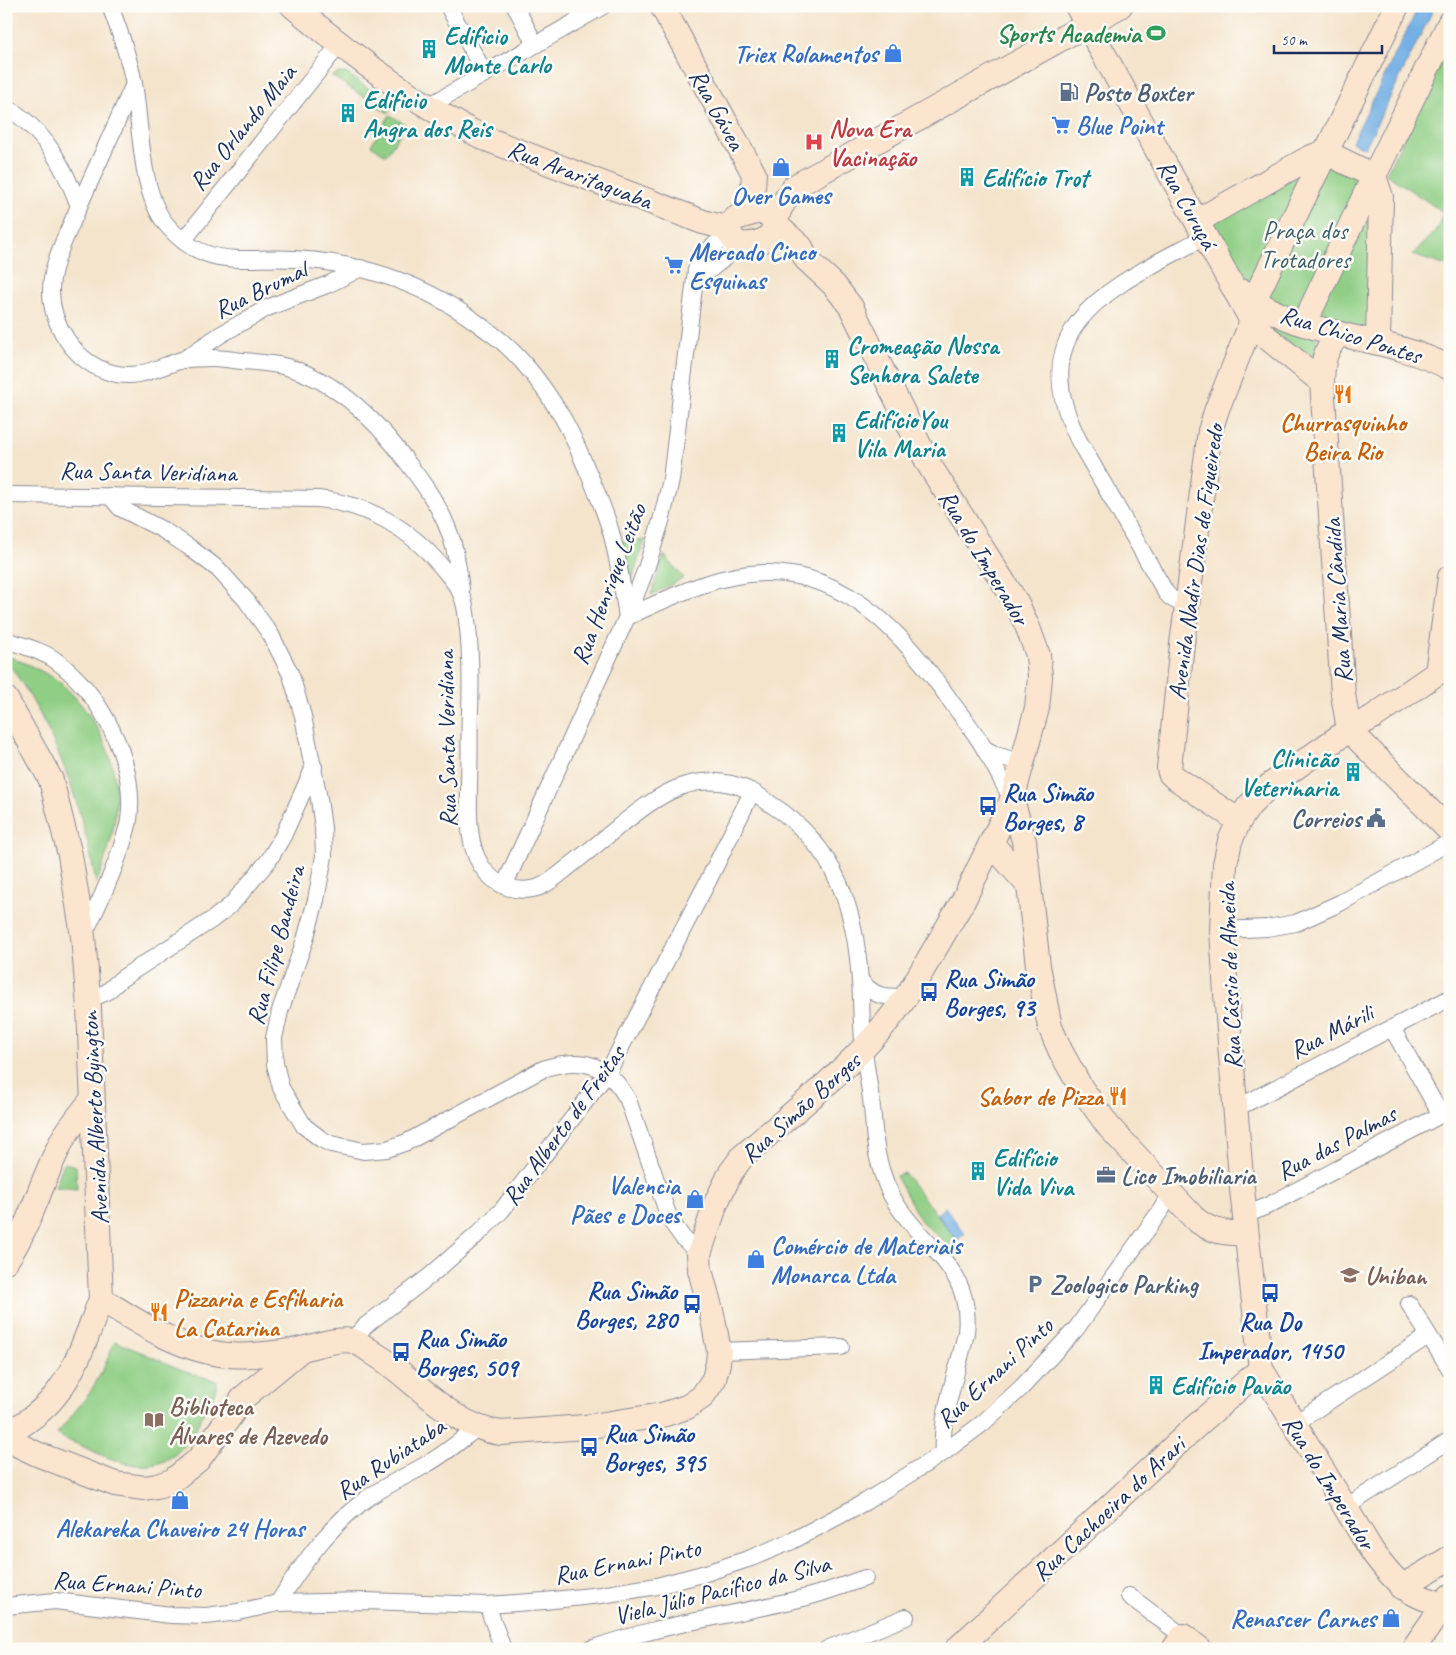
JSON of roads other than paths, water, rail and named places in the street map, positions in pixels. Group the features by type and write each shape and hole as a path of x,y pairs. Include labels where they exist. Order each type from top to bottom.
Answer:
{"street":[{"path":"110,6 122,37 134,84 141,139 154,204 165,223 183,241 214,257 226,259 295,259 361,268 380,273 428,292 470,317 508,347 535,378 560,413 601,501 613,537 628,617 689,588 731,576 764,573 796,575 831,586 862,604 899,635 929,669 985,749 1012,800 1024,841 1038,966 1050,1027 1080,1088 1109,1127 1194,1218 1210,1229 1230,1234 1245,1224"},
{"name":"Rua Araritaguaba","path":"292,6 339,46 427,107 484,138 703,222 740,233"},
{"path":"448,6 485,74"},
{"path":"515,6 535,44"},
{"path":"427,107 604,6"},
{"name":"Rua Gávea","path":"662,6 754,174 752,198 740,233"},
{"path":"775,224 784,200 794,187 1082,15 1120,6"},
{"name":"Avenida Nadir Dias de Figueiredo","path":"1239,821 1174,777 1170,773 1169,768 1187,607 1210,431 1253,311 1325,152 1397,6"},
{"name":"Rua Curuçá","path":"1082,15 1230,279 1253,311 1264,335 1322,382"},
{"path":"1304,324 1450,22"},
{"name":"Rua Orlando Maia","path":"183,241 339,46"},
{"path":"134,84 79,206 57,259 51,279 50,297 53,314 61,330 82,358 114,374 151,372 183,360 214,358 287,367 311,376 338,392 364,412 389,437 434,501 448,529 455,550 462,594"},
{"path":"6,107 19,115 42,138 63,169 79,206"},
{"path":"1187,607 1176,602 1166,593 1068,420 1061,397 1060,369 1070,333 1084,313 1097,301 1202,229 1309,158 1325,152 1374,176 1381,197 1378,342"},
{"path":"754,174 774,188 794,187"},
{"name":"Rua do Imperador","path":"806,259 740,233 759,211 766,213 772,217 775,224 801,247 806,259 834,284 851,307 928,463 1016,602 1038,655 1040,677 1037,708 1012,800 991,844"},
{"name":"Rua Henrique Leitão","path":"504,886 628,617 661,521 671,480 696,270 701,258 709,248 719,241 740,233"},
{"name":"Rua Brumal","path":"183,360 220,335 268,308 329,284 361,268"},
{"name":"Rua Chico Pontes","path":"1253,311 1413,352 1450,368"},
{"name":"Rua Maria Cândida","path":"1339,334 1326,350 1323,358 1322,382 1343,694 1349,730"},
{"name":"Rua Santa Veridiana","path":"6,494 299,498 343,502 379,516 404,530 434,558 462,594 471,655 469,817 477,858 493,880 504,886"},
{"name":"Rua Filipe Bandeira","path":"110,496 120,508 163,530 218,569 246,600 271,635 291,675 304,716 323,828 324,856 316,900 305,940 280,1011 274,1038 275,1064 281,1088 304,1126 321,1139 332,1144 364,1151 387,1149 407,1142 543,1068 569,1062 588,1064 608,1072"},
{"path":"1444,675 1450,577"},
{"name":"Avenida Alberto Byington","path":"6,640 54,659 86,688 115,737 127,772 130,793 129,821 117,862 83,936"},
{"name":"Rua Cássio de Almeida","path":"1245,1224 1222,930 1225,864 1230,841 1239,821 1249,806 1269,786 1349,730 1444,675"},
{"name":"Avenida Alberto Byington","path":"6,699 51,780 70,855 83,936 88,1000 101,1299"},
{"path":"1349,730 1450,831"},
{"path":"985,749 996,755 1022,763"},
{"path":"88,1000 107,992 121,979 213,919 231,904 269,860 314,767"},
{"path":"504,886 518,890 533,889 546,884 639,811 672,790 688,784 716,782 752,792 787,814 819,847 831,865 843,890 849,911 860,980 864,1049 877,1156 885,1182 896,1204 954,1272 967,1312 966,1333 962,1353 945,1418 942,1442 943,1453"},
{"name":"Rua Alberto de Freitas","path":"351,1341 365,1326 431,1275 502,1210 608,1072 707,884 752,792"},
{"path":"1222,930 1267,928 1296,923 1348,898 1450,842"},
{"path":"991,844 1028,885"},
{"name":"Rua Simão Borges","path":"351,1341 392,1366 464,1421 477,1428 501,1433 585,1427 662,1415 687,1408 697,1401 706,1392 717,1371 719,1351 712,1314 700,1270 700,1254 716,1203 736,1164 864,1049 906,997 963,901 991,844"},
{"path":"860,980 867,988 886,998 906,997"},
{"name":"Rua Márili","path":"1235,1109 1450,998"},
{"path":"1392,1028 1445,1112"},
{"path":"608,1072 628,1100 670,1220 683,1238 700,1254"},
{"path":"6,1261 27,1222 64,1137 74,1121 92,1100"},
{"name":"Rua das Palmas","path":"1245,1224 1267,1206 1445,1112"},
{"name":"Rua Ernani Pinto","path":"6,1606 55,1601 171,1615 206,1616 238,1612 278,1603 365,1601 487,1605 601,1595 657,1586 724,1567 792,1541 828,1523 943,1453 983,1423 1022,1387 1076,1330 1156,1218 1170,1194"},
{"name":"Rua do Imperador","path":"1245,1224 1261,1369 1372,1551 1387,1572 1401,1586 1415,1595 1448,1602"},
{"path":"302,1349 244,1397 198,1460 172,1481 157,1486 144,1488 115,1484 45,1458 6,1437 39,1412 54,1397 65,1382 85,1340 101,1299 140,1324 180,1342 204,1350 229,1355 302,1349 330,1342 351,1341"},
{"path":"1409,1304 1450,1369"},
{"path":"1294,1424 1428,1336"},
{"path":"719,1351 841,1347"},
{"path":"229,1355 241,1374 244,1397"},
{"name":"Rua Cachoeira do Arari","path":"957,1649 1196,1426 1261,1369"},
{"name":"Rua Rubiataba","path":"278,1603 302,1565 327,1535 351,1511 374,1493 429,1463 477,1428"},
{"path":"1346,1507 1450,1440"},
{"path":"1401,1586 1450,1558"},
{"name":"Viela Júlio Pacífico da Silva","path":"591,1649 684,1622 811,1596 865,1578"},
{"path":"1129,1596 1186,1645"},
{"path":"1413,1649 1448,1602"},
{"path":"487,1605 503,1649"},
{"path":"827,1649 906,1617"}],"water":[{"path":"1419,6 1435,6 1365,148 1352,142"},
{"path":"945,1207 965,1234 957,1240 937,1214"}],"place":[{"name":"Sports Academia","path":"1156,33"},
{"name":"Edificio Monte Carlo","path":"429,49"},
{"name":"Triex Rolamentos","path":"893,53"},
{"name":"Posto Boxter","path":"1069,92"},
{"name":"Edificio Angra dos Reis","path":"348,113"},
{"name":"Blue Point","path":"1061,125"},
{"name":"Nova Era Vacinação","path":"814,142"},
{"name":"Over Games","path":"781,167"},
{"name":"Edifício Trot","path":"967,177"},
{"name":"Mercado Cinco Esquinas","path":"674,265"},
{"name":"Cromeação Nossa Senhora Salete","path":"832,359"},
{"name":"Churrasquinho Beira Rio","path":"1343,394"},
{"name":"EdifícioYou Vila Maria","path":"839,433"},
{"name":"Clinicão Veterinaria","path":"1353,772"},
{"name":"Rua Simão Borges, 8","path":"988,806"},
{"name":"Correios","path":"1376,818"},
{"name":"Rua Simão Borges, 93","path":"929,992"},
{"name":"Sabor de Pizza","path":"1118,1096"},
{"name":"Edifício Vida Viva","path":"978,1171"},
{"name":"Lico Imobiliaria","path":"1106,1175"},
{"name":"Valencia Pães e Doces","path":"695,1199"},
{"name":"Comércio de Materiais Monarca Ltda","path":"756,1259"},
{"name":"Uniban","path":"1350,1275"},
{"name":"Zoologico Parking","path":"1035,1284"},
{"name":"Rua Do Imperador, 1450","path":"1270,1293"},
{"name":"Rua Simão Borges, 280","path":"692,1304"},
{"name":"Pizzaria e Esfiharia La Catarina","path":"159,1312"},
{"name":"Rua Simão Borges, 509","path":"401,1352"},
{"name":"Edifício Pavão","path":"1156,1385"},
{"name":"Biblioteca Álvares de Azevedo","path":"154,1420"},
{"name":"Rua Simão Borges, 395","path":"589,1447"},
{"name":"Alekareka Chaveiro 24 Horas","path":"180,1500"},
{"name":"Renascer Carnes","path":"1391,1618"}],"park label":[{"name":"Praça dos Trotadores","path":"1305,244"}]}
